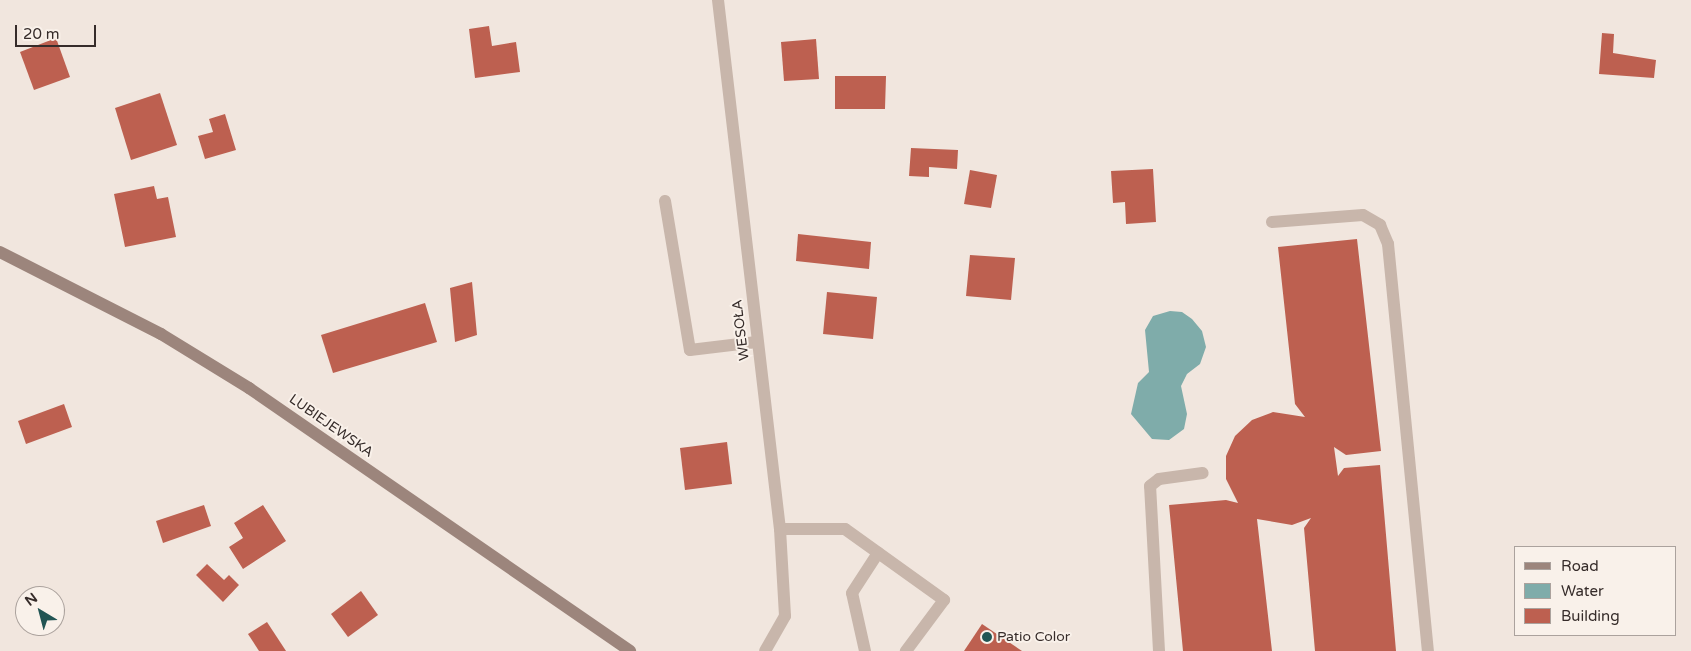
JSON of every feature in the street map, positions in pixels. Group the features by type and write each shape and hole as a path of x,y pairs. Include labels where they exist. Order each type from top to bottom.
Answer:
{"main road":[{"name":"LUBIEJEWSKA","path":"0,252 161,334 250,388 630,651"}],"street":[{"name":"WESOŁA","path":"718,0 780,529 785,616 765,651"},
{"path":"665,201 690,350 757,342"},
{"path":"1272,222 1363,215 1380,225 1388,244 1428,651"},
{"path":"1159,651 1150,486 1159,479 1203,473"},
{"path":"780,529 845,529 944,600 906,651"},
{"path":"865,651 852,593 878,553"}],"water":[{"path":"1170,311 1182,312 1192,319 1202,331 1206,347 1200,364 1187,374 1181,386 1187,414 1184,429 1169,440 1152,439 1131,414 1138,383 1149,372 1145,330 1153,316"}],"building":[{"path":"489,26 492,46 516,42 520,72 475,78 469,29"},
{"path":"1602,33 1614,34 1613,53 1656,60 1654,78 1599,74"},
{"path":"56,38 70,77 34,90 20,52"},
{"path":"816,39 819,79 784,81 781,42"},
{"path":"835,76 886,76 885,109 835,109"},
{"path":"160,93 177,145 131,160 115,108"},
{"path":"225,114 236,150 205,159 198,136 213,132 209,119"},
{"path":"911,148 958,150 957,169 929,167 929,177 909,176"},
{"path":"1153,169 1156,222 1126,224 1125,202 1113,203 1111,171"},
{"path":"970,170 997,175 991,208 964,204"},
{"path":"154,186 157,199 168,197 176,237 125,247 114,194"},
{"path":"798,234 871,242 869,269 796,261"},
{"path":"1357,239 1381,451 1346,455 1334,447 1338,476 1344,468 1380,465 1396,651 1315,651 1304,528 1311,518 1292,525 1257,519 1272,651 1183,651 1169,505 1226,500 1238,503 1226,479 1226,456 1235,436 1252,420 1273,412 1305,417 1295,404 1278,247"},
{"path":"970,255 1015,258 1011,300 966,296"},
{"path":"472,282 477,335 455,342 450,288"},
{"path":"827,292 877,297 873,339 823,334"},
{"path":"425,303 437,342 333,373 321,335"},
{"path":"64,404 72,427 26,444 18,421"},
{"path":"727,442 732,484 685,490 680,448"},
{"path":"204,505 211,526 163,543 156,521"},
{"path":"263,505 286,541 243,569 229,547 243,538 234,523"},
{"path":"207,564 224,580 229,575 239,585 223,602 196,575"},
{"path":"361,591 378,615 348,637 331,614"},
{"path":"267,622 286,651 259,651 248,634"},
{"name":"Patio Color","path":"982,624 1022,651 964,651"}],"place":[{"name":"Patio Color","path":"987,637"}]}
